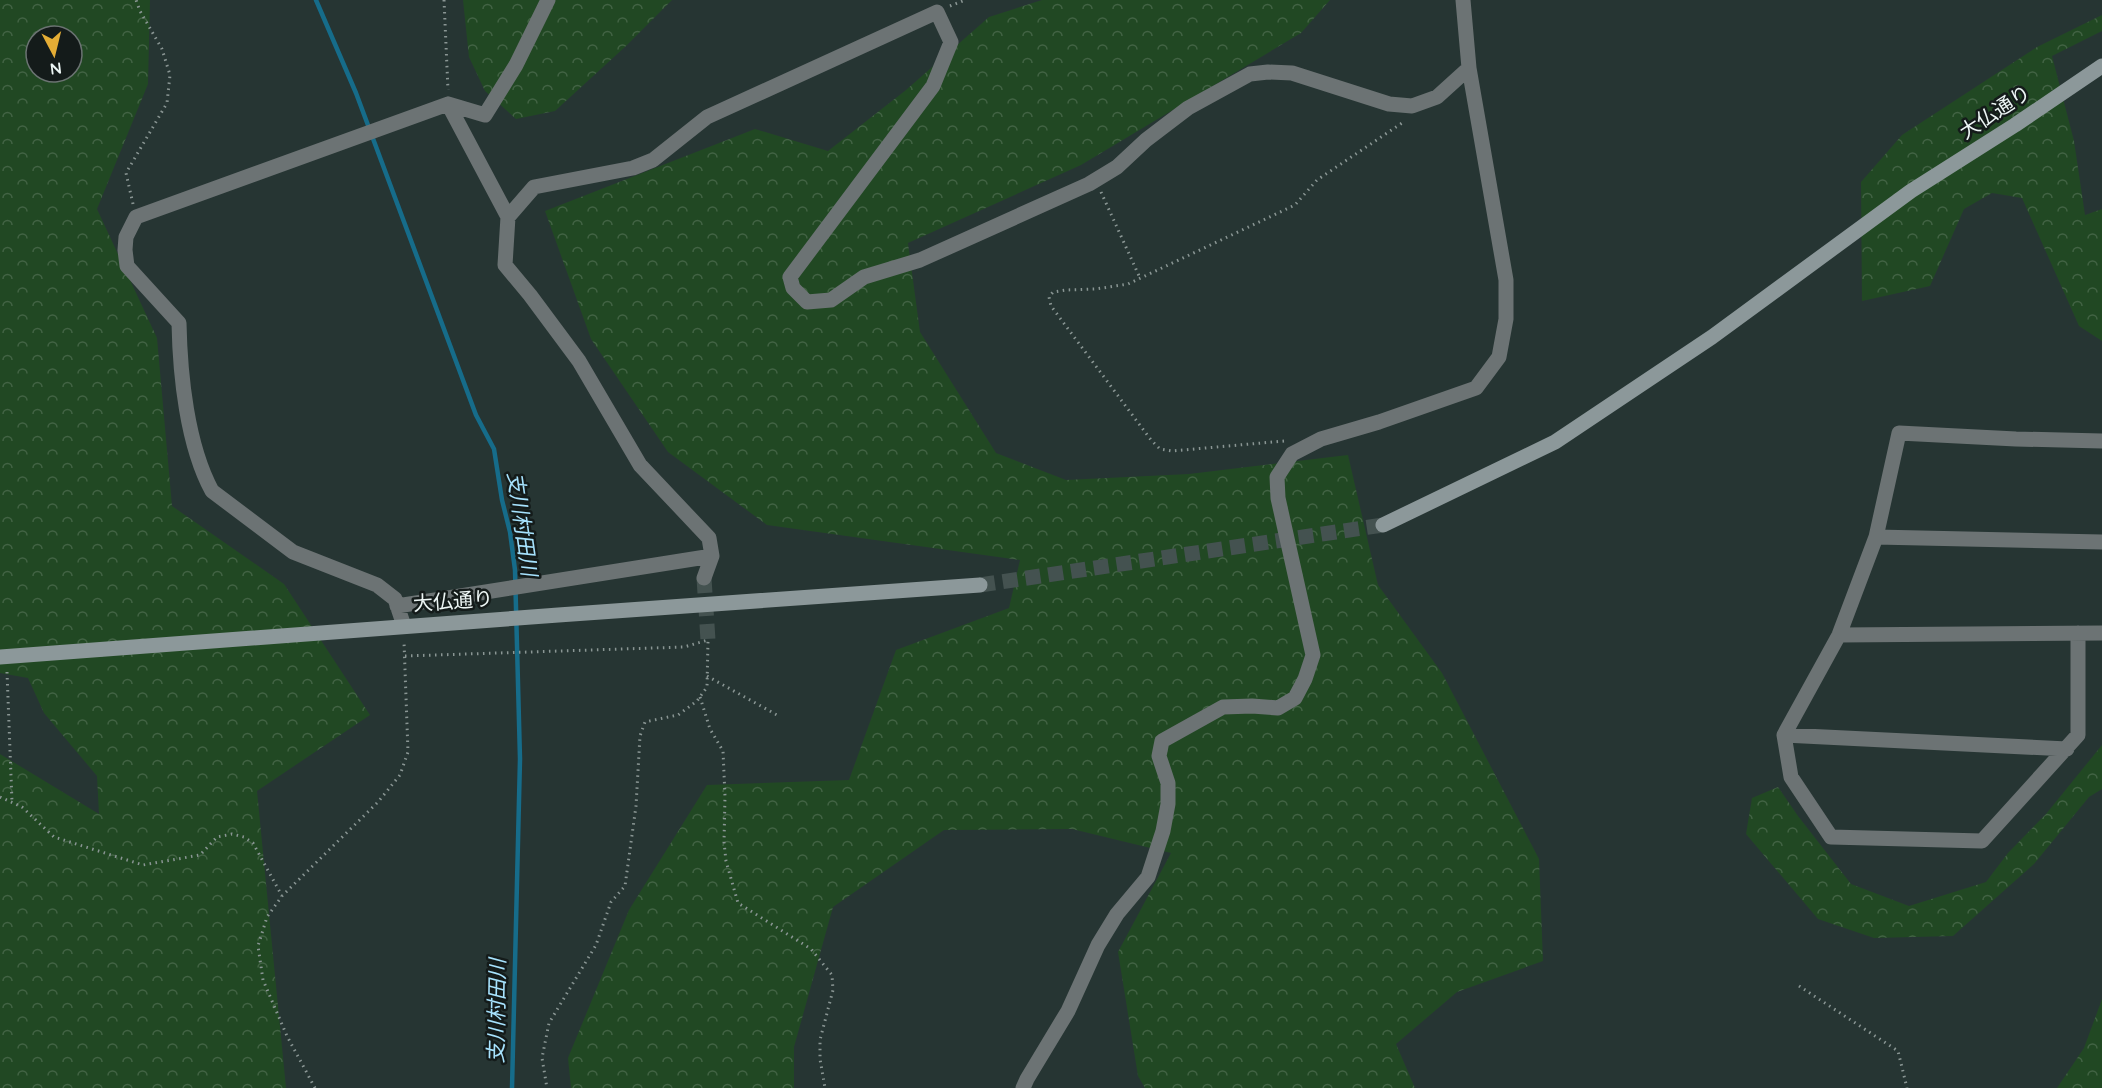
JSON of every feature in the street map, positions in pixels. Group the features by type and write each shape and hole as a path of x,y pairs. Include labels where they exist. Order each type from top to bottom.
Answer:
{"street":[{"path":"404,626 395,599 376,585 292,552 212,491 204,477 194,443 180,366 179,323 126,266 124,250 126,237 136,217 448,104 485,114 516,65 548,0"},
{"path":"1023,1088 1068,1011 1098,945 1117,914 1148,877 1163,831 1168,804 1168,783 1159,756 1162,741 1223,707 1278,708 1295,698 1305,678 1313,655 1278,498 1277,477 1292,454 1322,439 1476,388 1499,357 1506,319 1506,280 1469,68 1463,0"},
{"path":"508,216 534,187 633,168 653,160 707,117 937,12 951,42 933,86 790,277 793,288 807,302 831,300 864,277 920,260 1096,180 1117,167 1146,140 1188,108 1250,74 1292,73 1389,104 1412,106 1437,97 1469,68"},
{"name":"大仏通り","path":"1383,525 1556,442 1712,336 1911,191 2102,66"},
{"path":"448,104 508,216 505,265 579,361 640,465 709,538 712,556 704,579"},
{"path":"2078,633 2078,735 1982,841 1831,837 1791,777 1784,735 1839,635 1876,537 1899,433 2102,441"},
{"path":"1876,537 2102,542"},
{"path":"397,606 712,556"},
{"name":"大仏通り","path":"3,657 980,585"},
{"path":"1839,635 2102,633"},
{"path":"1784,735 2067,748"}],"path":[{"path":"136,0 162,49 170,75 166,103 126,173 136,217"},
{"path":"444,0 448,104"},
{"path":"1286,441 1172,451 1160,448 1151,440 1051,306 1049,297 1053,292 1128,284 1294,206 1317,180 1389,134 1413,116 1419,104"},
{"path":"1096,180 1140,278"},
{"path":"315,1088 287,1036 263,980 258,946 267,917 282,897 378,802 400,775 408,752 404,626"},
{"path":"405,656 684,647 708,640 707,687 700,697 678,715 645,722 640,736 636,806 625,886 611,902 596,945 549,1023 542,1058 547,1088"},
{"path":"3,657 12,802"},
{"path":"707,676 777,715"},
{"path":"700,697 710,729 723,751 724,842 726,861 738,903 811,949 832,975 833,990 820,1040 820,1059 825,1088"},
{"path":"0,797 22,807 54,837 143,865 200,855 218,837 232,834 244,837 253,843 282,897"},
{"path":"1799,986 1898,1051 1907,1088"}],"green space":[{"path":"0,0 150,0 148,84 97,209 157,338 172,506 284,584 370,715 257,791 286,1088 0,1088 0,754 99,814 97,776 44,713 28,678 0,673"},
{"path":"463,0 672,0 555,111 516,119 485,91 469,57"},
{"path":"1042,0 1330,0 1301,33 1081,165 908,243 920,332 996,453 1066,480 1189,474 1348,455 1378,585 1442,673 1539,859 1543,961 1457,992 1396,1044 1415,1088 1145,1088 1138,1076 1118,952 1171,853 1072,829 944,830 833,907 794,1047 794,1088 571,1088 568,1058 629,910 707,785 849,780 896,650 1009,608 1020,560 767,525 668,452 591,339 545,211 755,129 828,151 906,90 989,17"},
{"path":"2102,15 2102,31 2052,56 2074,141 2085,215 2102,209 2102,341 2079,326 2022,198 1992,193 1964,209 1930,286 1862,301 1861,182 1902,135 2037,47"},
{"path":"2102,745 2102,789 2089,797 2034,864 1953,936 1874,938 1818,919 1746,834 1752,798 1778,787 1851,884 1909,906 1986,882 2008,853 2046,814"},
{"path":"2102,999 2102,1088 2057,1088 2084,1048"}],"waterway":[{"name":"支川村田川","path":"316,0 356,93 476,415 494,449 510,532 515,570 520,759 512,1088"}],"tunnel":[{"path":"980,585 1383,525"},
{"path":"704,578 708,640"}]}
